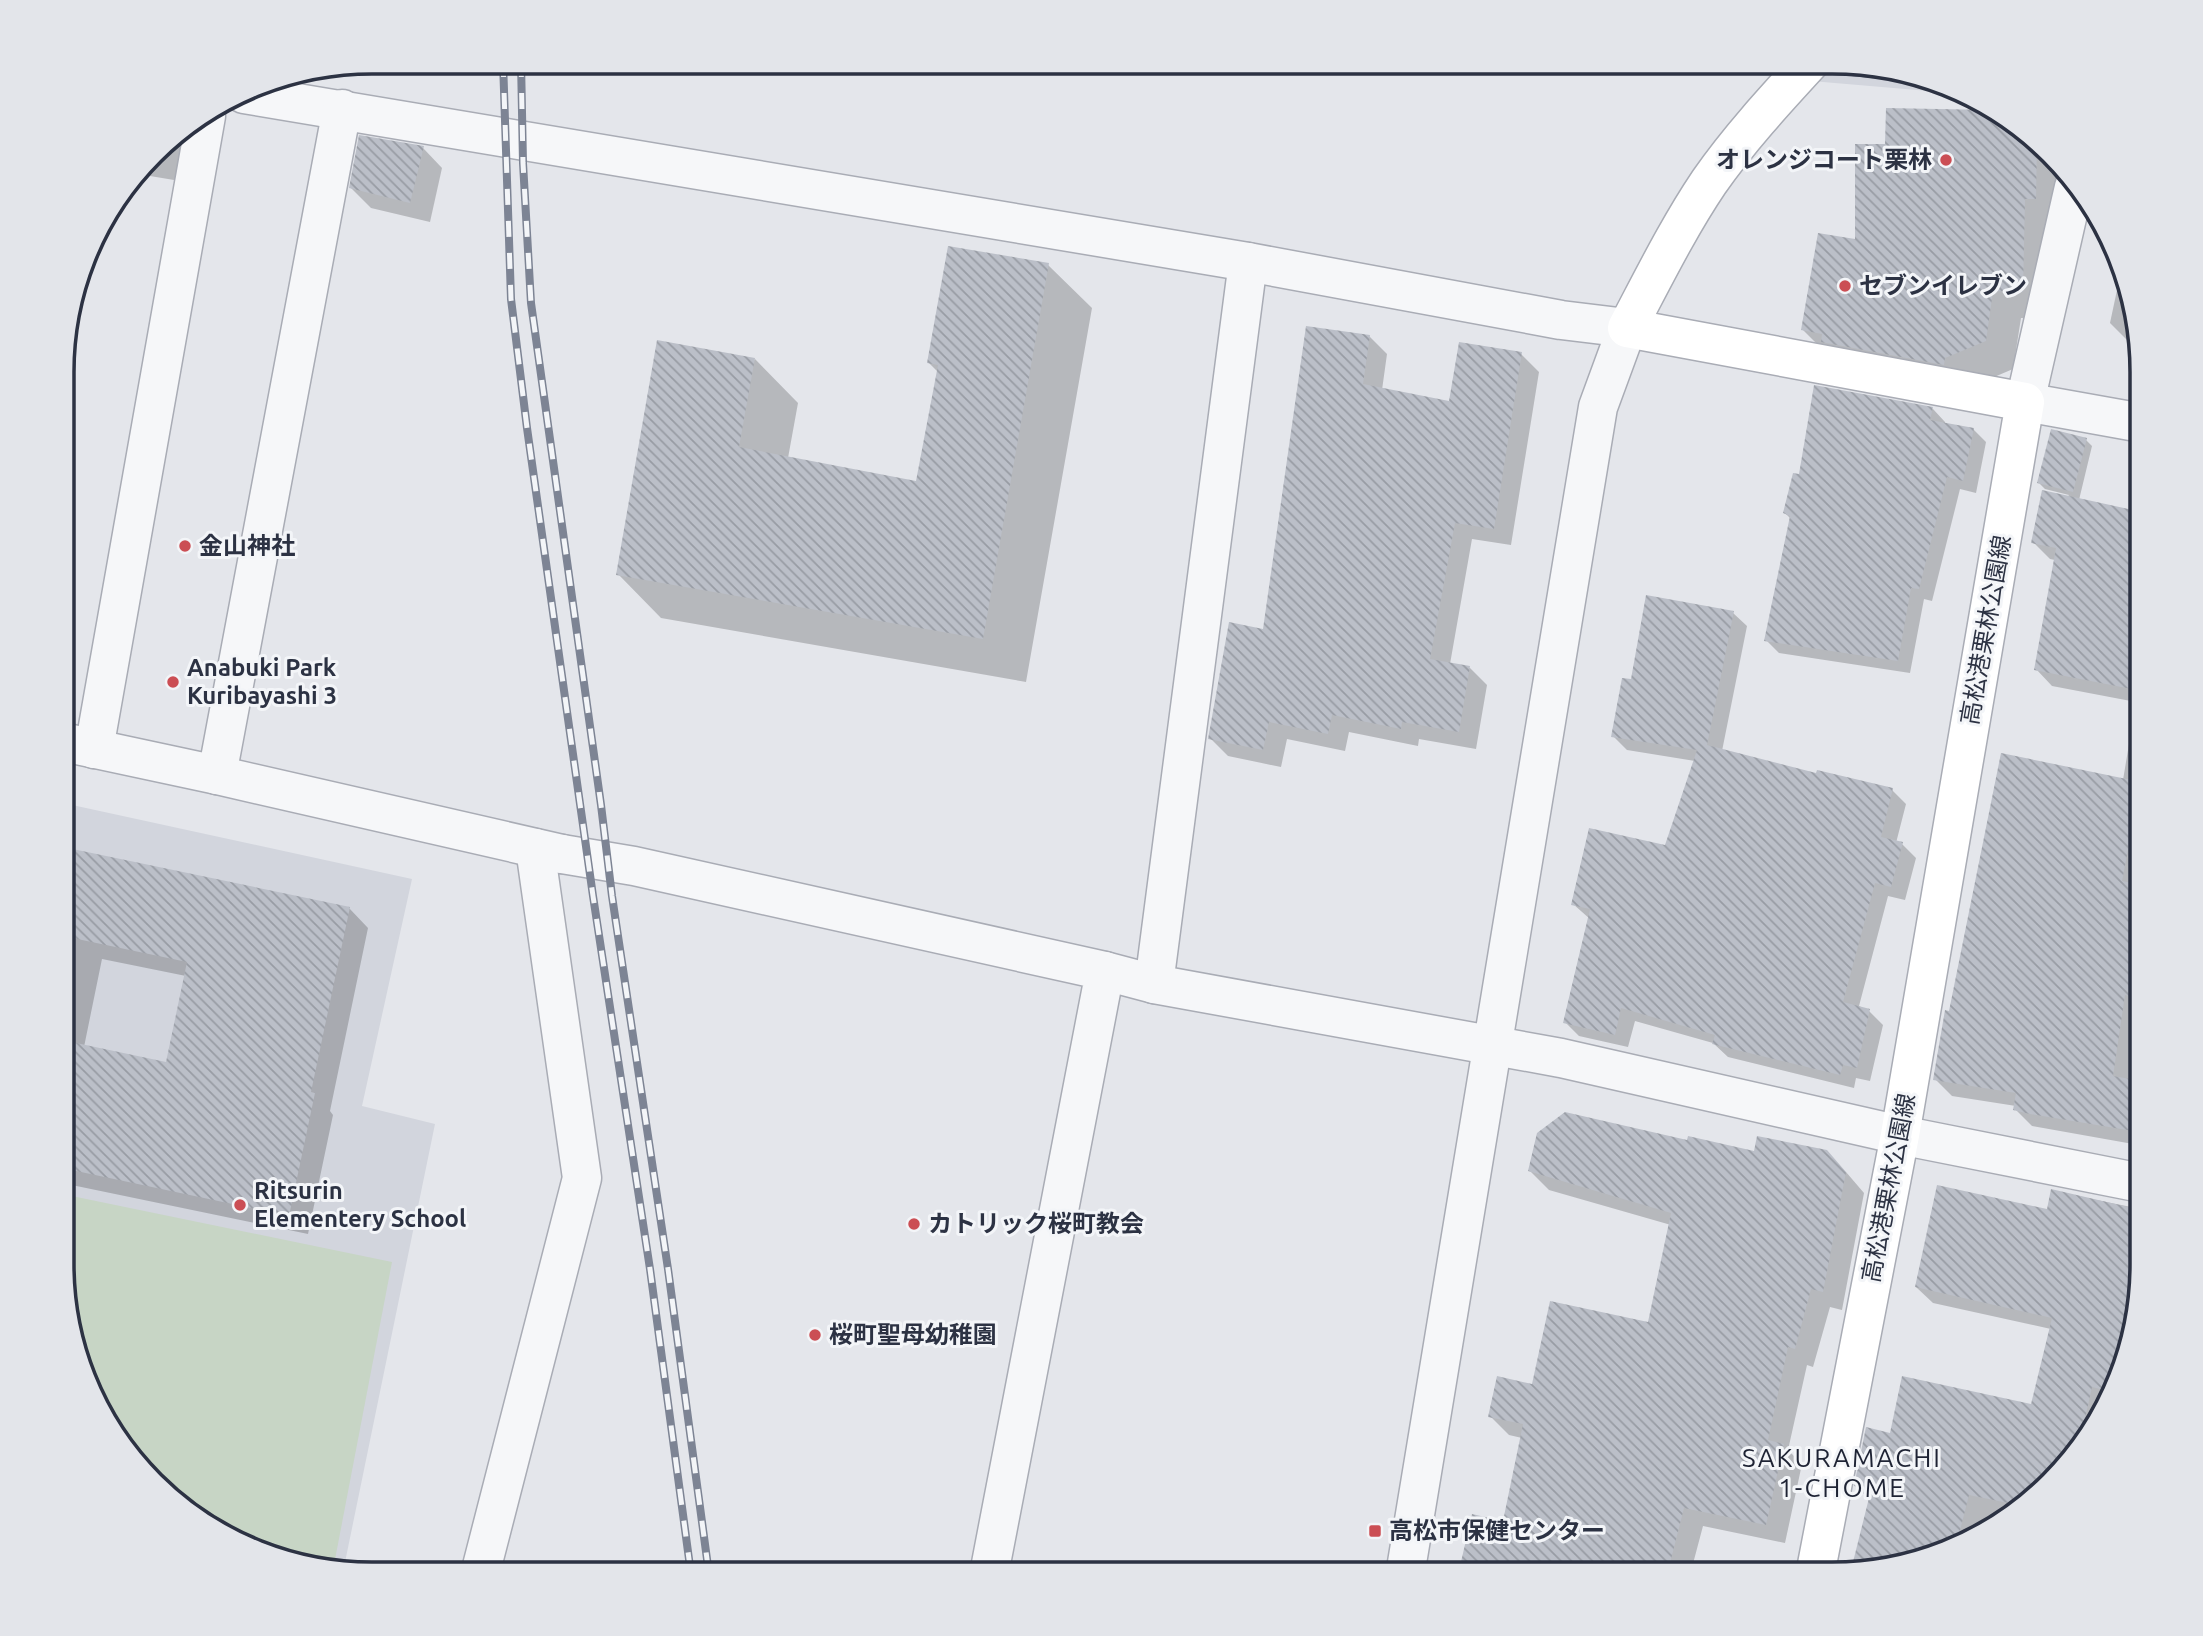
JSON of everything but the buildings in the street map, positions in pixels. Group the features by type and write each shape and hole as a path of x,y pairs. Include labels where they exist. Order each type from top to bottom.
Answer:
{"main road":[{"path":"1799,74 1764,112 1710,181 1667,251 1627,328 2025,402"},
{"name":"高松港栗林公園線","path":"1818,1562 1900,1135 2025,402"}],"street":[{"path":"257,96 1248,262 1561,320 1627,328 1598,407 1407,1562"},
{"path":"217,775 342,109"},
{"path":"204,125 78,746 548,851 634,866 1105,971 1154,985 1561,1058 1900,1135 2130,1181"},
{"path":"2072,196 2025,402 2130,421"},
{"path":"1154,985 1248,262"},
{"path":"483,1562 582,1178 548,851"},
{"path":"991,1562 1105,971"}],"shaded area":[{"path":"1747,74 1851,74 1890,79 1934,91"},
{"name":"Ritsurin Elementery School","path":"74,805 412,879 362,1106 435,1124 345,1561 313,1557 257,1540 222,1523 190,1501 147,1461 113,1414 104,1396 89,1360 79,1323 74,1284"}],"green space":[{"path":"74,1196 392,1262 335,1560 313,1557 257,1540 222,1523 190,1501 147,1461 113,1414 96,1379 79,1323 74,1284"}],"railway":[{"path":"503,74 511,299 527,428 593,896 650,1269 689,1562"},
{"path":"521,74 531,303 707,1562"}],"place":[{"name":"オレンジコート栗林","path":"1946,160"},
{"name":"セブンイレブン","path":"1845,286"},
{"name":"金山神社","path":"185,546"},
{"name":"Anabuki Park Kuribayashi 3","path":"173,682"},
{"name":"Ritsurin Elementery School","path":"240,1205"},
{"name":"カトリック桜町教会","path":"914,1224"},
{"name":"桜町聖母幼稚園","path":"815,1335"},
{"name":"高松市保健センター","path":"1375,1531"}],"district":[{"name":"SAKURAMACHI 1-CHOME","path":"1842,1473"}]}
